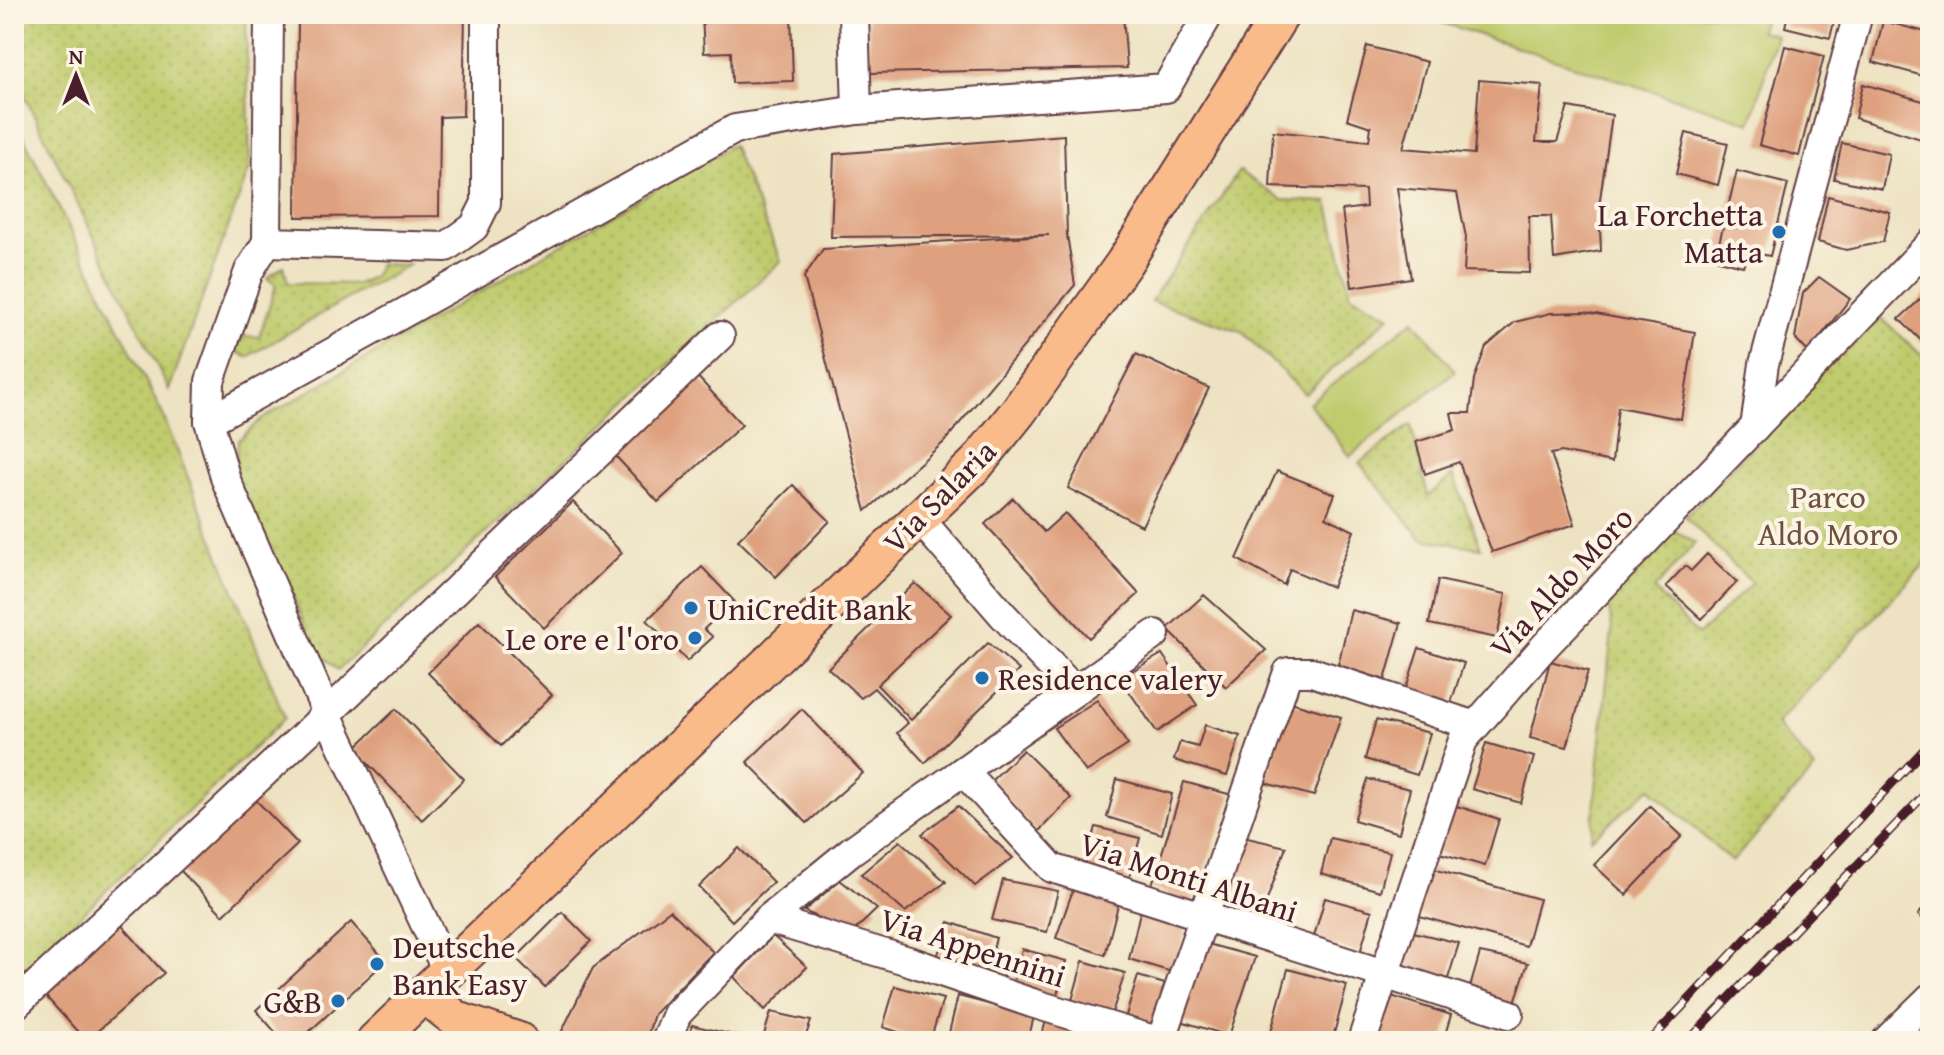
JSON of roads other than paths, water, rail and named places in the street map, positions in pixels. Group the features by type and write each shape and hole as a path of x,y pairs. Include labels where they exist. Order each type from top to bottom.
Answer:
{"main road":[{"name":"Via Salaria","path":"375,1041 977,463 1041,381 1124,263 1281,14"},
{"path":"436,982 457,1020 519,1041"}],"street":[{"path":"269,14 267,242 249,271 210,381 209,421 226,480 327,714 436,982"},
{"path":"267,242 446,247 474,227 486,203 486,14"},
{"path":"854,14 857,110"},
{"path":"209,421 735,129 857,110 1166,88 1209,14"},
{"path":"1755,427 1764,364 1858,14"},
{"name":"Via Aldo Moro","path":"1362,1041 1463,740 1544,647 1930,244"},
{"path":"14,1006 327,714 720,336"},
{"path":"918,519 1075,691"},
{"path":"666,1041 677,1014 768,919 851,851 1155,634"},
{"path":"1159,1041 1288,672 1312,672 1475,726"},
{"name":"Via Monti Albani","path":"963,771 1052,868 1509,1014"},
{"name":"Via Appennini","path":"768,919 1159,1041"},
{"path":"1886,1041 1930,998"}],"railway":[{"path":"1650,1041 1930,743"},
{"path":"1688,1041 1930,789"}],"place":[{"name":"La Forchetta Matta","path":"1779,232"},
{"name":"UniCredit Bank","path":"691,608"},
{"name":"Le ore e l'oro","path":"695,638"},
{"name":"Residence valery","path":"982,678"},
{"name":"Deutsche Bank Easy","path":"377,964"},
{"name":"G&B","path":"338,1001"}],"park label":[{"name":"Parco Aldo Moro","path":"1828,514"}]}
